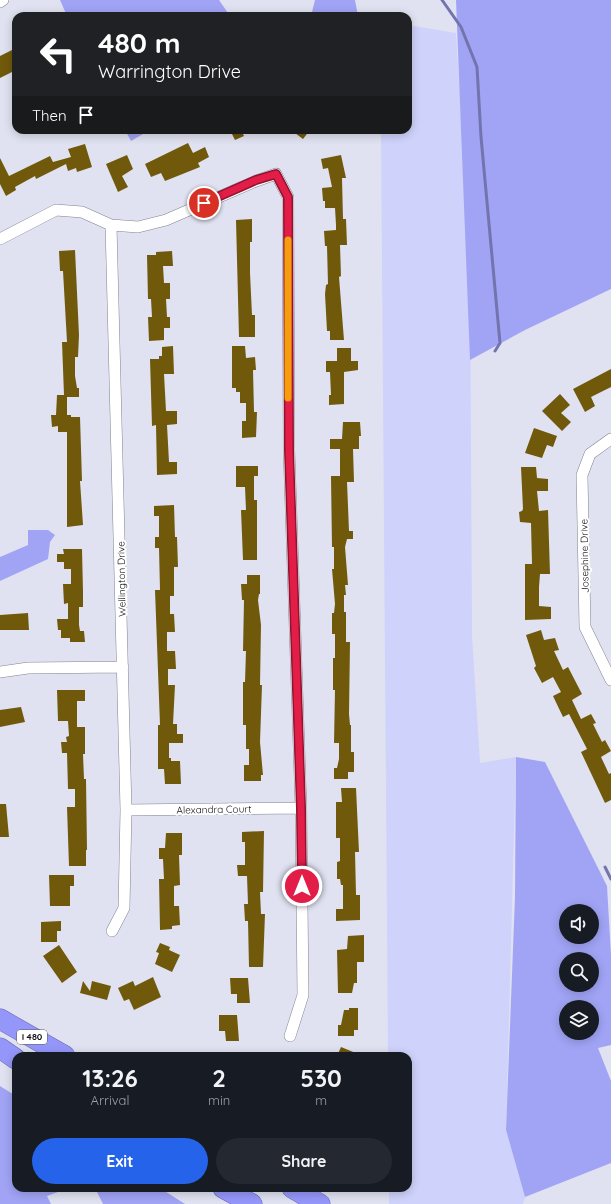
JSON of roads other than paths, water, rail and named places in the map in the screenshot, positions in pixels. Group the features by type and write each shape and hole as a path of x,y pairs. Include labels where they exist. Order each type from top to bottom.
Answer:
{"highway":[{"name":"I 480","path":"0,1019 58,1052"},
{"name":"I 480","path":"0,1048 12,1056"},
{"path":"230,1192 252,1204"},
{"path":"299,1192 320,1204"}],"street":[{"path":"0,239 56,210 82,212 111,225 138,227 166,220 256,180 276,174 288,197 289,450 301,808 303,995 290,1036"},
{"name":"Wellington Drive","path":"111,225 126,810 124,908 112,931"},
{"name":"Josephine Drive","path":"611,439 590,454 582,475 585,627 611,680"},
{"path":"0,672 28,668 123,667"},
{"name":"Alexandra Court","path":"126,810 301,808"}],"waterway":[{"path":"442,0 461,27 477,67 481,137 500,343 495,351"},
{"path":"605,867 611,879"}]}
